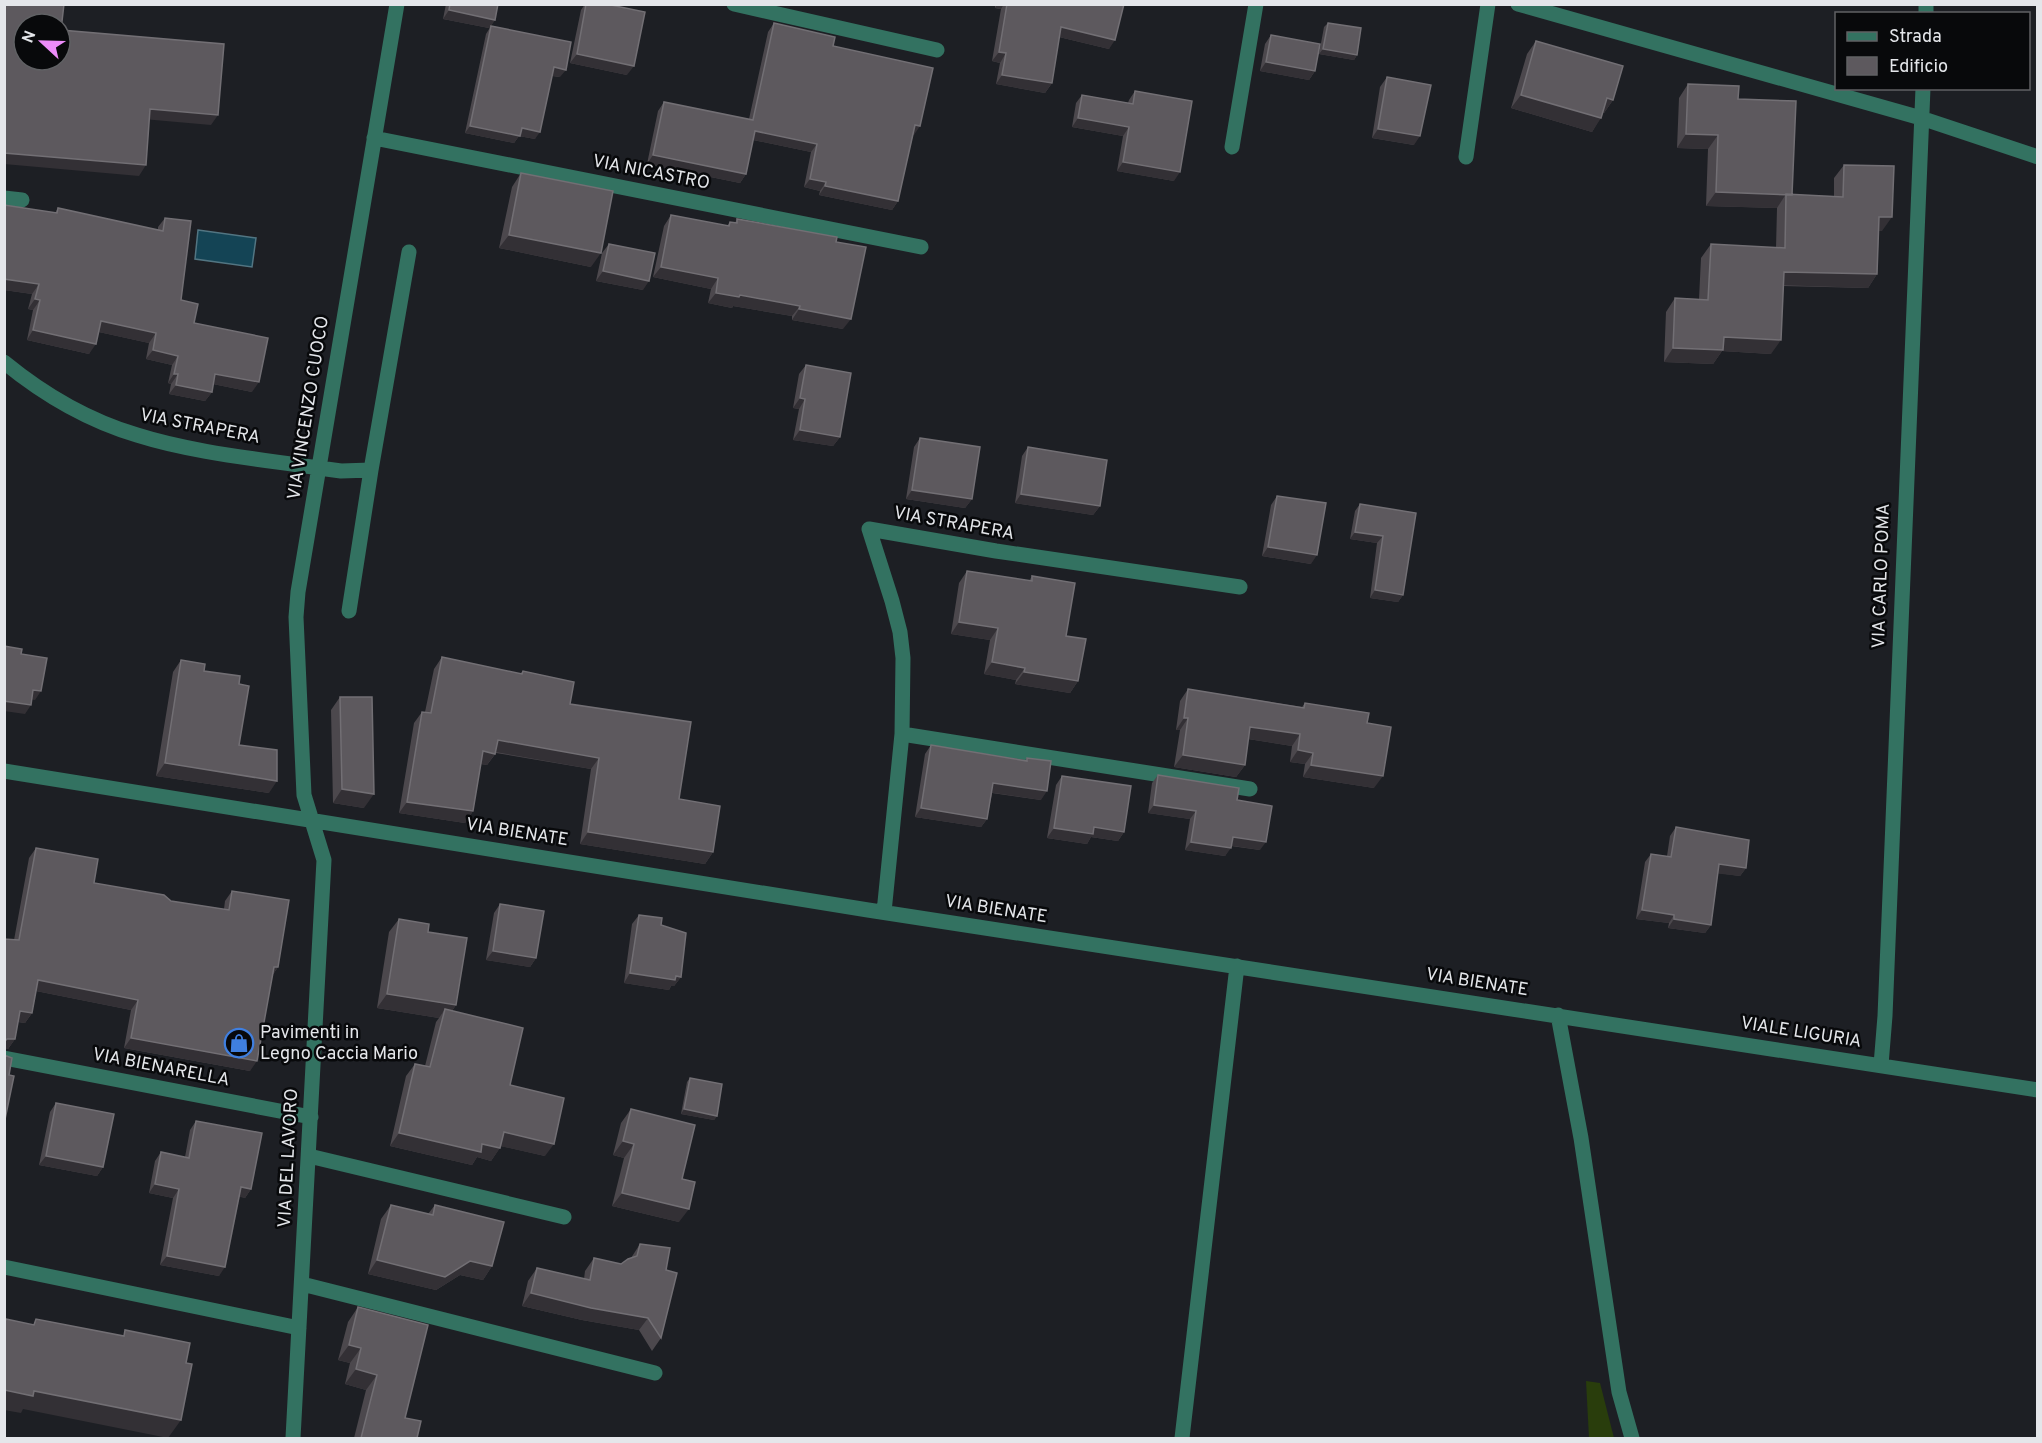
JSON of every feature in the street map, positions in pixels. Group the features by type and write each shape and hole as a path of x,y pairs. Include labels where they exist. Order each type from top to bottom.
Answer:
{"street":[{"name":"VIA VINCENZO CUOCO","path":"311,820 304,795 296,617 298,592 397,4"},
{"path":"734,4 937,50"},
{"path":"1232,147 1256,4"},
{"path":"1466,157 1488,4"},
{"path":"1518,4 1922,118 2037,157"},
{"name":"VIA CARLO POMA","path":"1881,1065 1885,1016 1923,90"},
{"name":"VIA NICASTRO","path":"374,138 921,247"},
{"path":"4,198 22,200"},
{"path":"348,611 370,470 409,252"},
{"name":"VIA STRAPERA","path":"4,362 48,393 87,415 123,431 179,445 319,468 341,471 370,470"},
{"name":"VIA STRAPERA","path":"884,912 902,734 903,672 900,632 869,530 1240,587"},
{"path":"902,734 1250,789"},
{"name":"VIA BIENATE","path":"4,771 884,912 1558,1015"},
{"name":"VIA DEL LAVORO","path":"293,1438 324,860 311,820"},
{"path":"1182,1438 1237,966"},
{"path":"1558,1015 1581,1138 1620,1392 1632,1438"},
{"name":"VIALE LIGURIA","path":"1558,1015 2037,1090"},
{"name":"VIA BIENARELLA","path":"4,1058 311,1117"},
{"path":"309,1156 564,1217"},
{"path":"4,1267 299,1328"},
{"path":"302,1284 655,1373"}],"green space":[{"path":"1586,1381 1600,1383 1614,1438 1589,1438"}],"water":[{"path":"198,230 256,238 252,267 195,259"}],"building":[{"path":"4,4 64,4 63,12 12,12 12,72 72,72 72,31 224,44 218,115 150,109 146,165 4,153"},
{"path":"450,4 498,4 495,20 449,10"},
{"path":"586,4 606,4 645,12 634,66 577,54"},
{"path":"1007,4 1124,4 1115,40 1061,27 1052,83 1002,75 1006,53 999,52"},
{"path":"774,23 835,37 833,46 933,68 920,126 915,125 898,201 825,186 826,182 810,179 817,144 755,131 746,174 653,155 664,102 753,120"},
{"path":"1328,23 1361,28 1357,55 1323,49"},
{"path":"491,26 571,42 566,70 554,67 540,132 522,128 520,136 470,126"},
{"path":"1271,35 1320,44 1315,71 1266,62"},
{"path":"1536,41 1623,66 1613,100 1607,98 1601,118 1521,95"},
{"path":"1387,77 1431,85 1420,136 1378,129"},
{"path":"1688,84 1739,86 1738,99 1796,101 1792,195 1716,192 1718,135 1686,134"},
{"path":"1135,91 1192,101 1180,172 1123,162 1129,127 1078,118 1082,95 1133,104"},
{"path":"1844,165 1894,166 1892,217 1879,217 1877,274 1784,272 1781,340 1724,337 1723,350 1673,348 1675,298 1708,300 1711,244 1785,248 1786,194 1843,197"},
{"path":"521,173 613,191 601,253 509,235"},
{"path":"4,205 57,213 58,208 163,231 165,218 191,221 181,300 198,304 194,323 268,338 259,382 215,374 212,392 176,385 178,374 174,374 178,356 153,350 156,333 101,321 96,344 33,330 40,300 35,299 39,284 4,279"},
{"path":"671,215 729,226 730,222 737,223 737,219 837,237 836,242 866,247 851,319 799,309 800,306 716,293 718,278 661,267"},
{"path":"609,244 655,253 649,281 603,271"},
{"path":"806,365 851,373 840,437 800,430 805,399 800,398"},
{"path":"920,438 980,447 972,499 912,490"},
{"path":"1028,447 1107,460 1100,506 1021,494"},
{"path":"1277,496 1326,503 1317,555 1268,547"},
{"path":"1360,504 1416,513 1403,595 1375,590 1383,536 1355,532"},
{"path":"967,571 1032,581 1032,576 1075,583 1066,636 1086,639 1078,681 1024,672 1025,668 992,662 998,628 959,622"},
{"path":"4,646 22,649 21,654 47,658 41,691 33,690 31,705 4,701"},
{"path":"442,657 522,674 523,671 574,682 570,704 691,722 679,799 720,806 713,852 588,832 599,758 498,740 495,754 483,751 473,811 407,802 422,712 431,713"},
{"path":"181,660 205,664 204,671 240,676 239,684 249,686 239,745 277,750 277,781 165,763"},
{"path":"1188,689 1304,708 1305,703 1369,713 1367,723 1391,727 1383,776 1311,765 1313,753 1298,750 1300,734 1250,727 1245,765 1183,755 1188,718 1184,718"},
{"path":"340,697 372,697 374,794 342,789"},
{"path":"931,745 1027,761 1027,758 1051,761 1047,791 993,783 987,819 921,808"},
{"path":"1158,775 1239,788 1237,800 1272,806 1266,842 1233,837 1231,848 1191,842 1196,811 1154,805"},
{"path":"1062,776 1131,786 1124,832 1094,827 1093,834 1054,828"},
{"path":"1676,827 1749,840 1746,868 1719,864 1711,925 1674,919 1674,915 1642,910 1651,854 1671,857"},
{"path":"36,848 98,859 94,883 164,895 171,901 229,910 232,891 289,900 278,967 274,967 257,1061 131,1038 138,1000 38,980 32,1013 20,1011 15,1039 7,1039 4,1042 4,939 19,940"},
{"path":"500,904 544,911 536,958 493,951"},
{"path":"639,915 662,918 661,925 686,933 681,977 676,976 675,980 630,973"},
{"path":"399,919 429,924 428,932 467,938 456,1005 387,994"},
{"path":"445,1009 523,1028 510,1085 564,1098 554,1144 504,1132 500,1148 482,1144 481,1152 399,1133 415,1064 430,1067"},
{"path":"4,1055 12,1058 9,1075 14,1076 4,1124"},
{"path":"690,1078 722,1084 717,1116 684,1109"},
{"path":"56,1103 114,1114 103,1167 46,1156"},
{"path":"631,1109 695,1125 682,1179 695,1182 689,1209 622,1193 634,1144 623,1141"},
{"path":"196,1121 262,1133 251,1189 241,1187 225,1267 167,1256 179,1189 155,1184 161,1152 189,1158"},
{"path":"391,1205 433,1215 435,1205 504,1222 492,1266 470,1261 445,1277 377,1260"},
{"path":"640,1244 670,1248 666,1270 677,1273 661,1338 648,1318 591,1308 531,1293 537,1268 590,1280 594,1258 621,1264 637,1256"},
{"path":"358,1307 428,1325 405,1418 421,1421 417,1438 361,1438 377,1375 356,1369 361,1348 349,1345"},
{"path":"6,1319 34,1325 36,1319 124,1336 125,1330 190,1343 186,1363 192,1364 181,1420 34,1391 33,1396 4,1390 4,1325"}],"place":[{"name":"Pavimenti in Legno Caccia Mario","path":"239,1043"}]}
